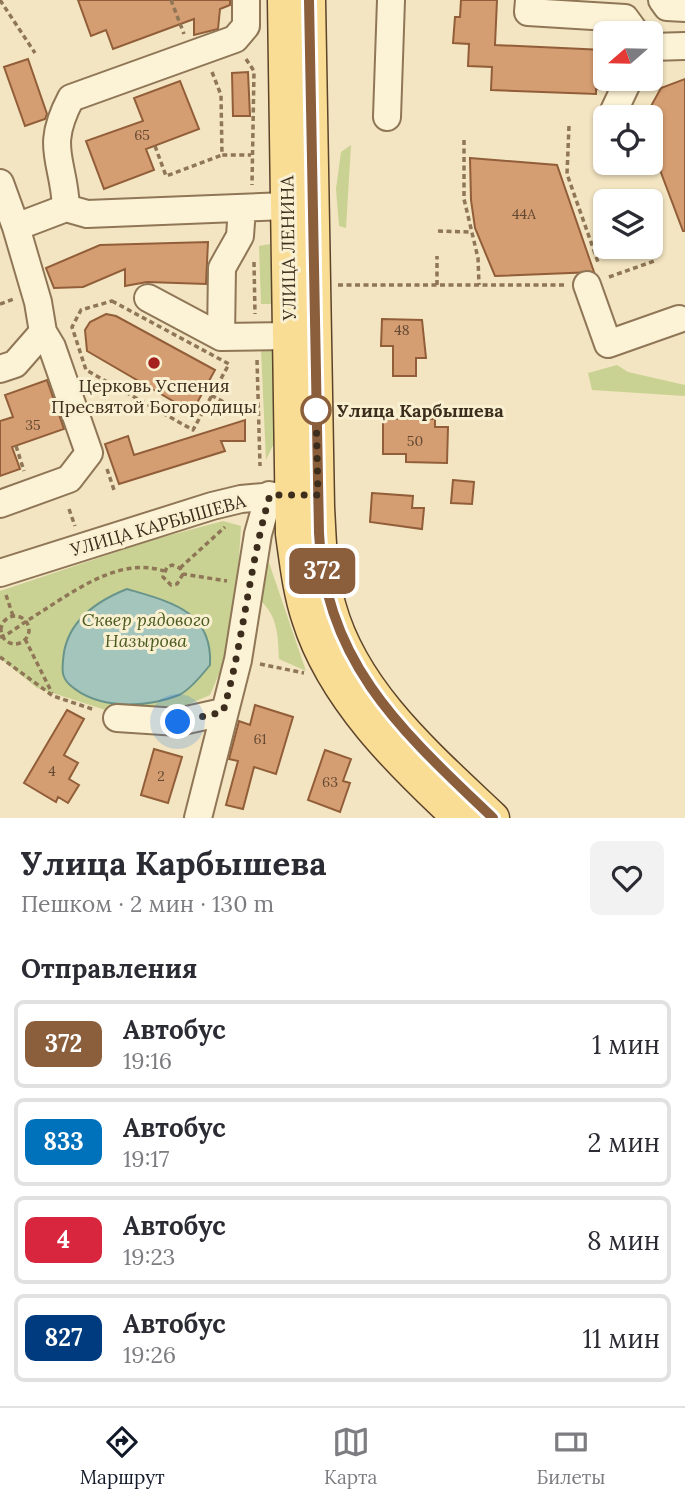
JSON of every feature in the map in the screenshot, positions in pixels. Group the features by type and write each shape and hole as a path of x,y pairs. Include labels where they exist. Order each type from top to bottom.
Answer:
{"main road":[{"name":"УЛИЦА ЛЕНИНА","path":"284,0 293,495"},
{"name":"УЛИЦА ЛЕНИНА","path":"293,495 309,0"},
{"path":"293,495 292,534 300,590 308,620 334,675 376,732 459,818"},
{"path":"293,495 324,582 330,609 349,652 377,695 420,748 493,818"}],"street":[{"path":"66,208 55,144 61,116 71,98 235,39 246,26 246,0"},
{"path":"387,117 391,0"},
{"path":"529,0 528,12 629,17"},
{"path":"662,0 667,7 685,8"},
{"path":"663,47 685,46"},
{"path":"0,183 38,302 43,332 52,347 89,453 69,479 0,504"},
{"path":"16,227 66,208 87,214 287,206"},
{"path":"221,337 222,268 240,236 242,208"},
{"path":"595,282 608,344 679,319"},
{"path":"148,298 221,337 290,336"},
{"path":"0,369 15,364 43,332"},
{"path":"198,818 238,660 258,534 293,495"},
{"name":"УЛИЦА КАРБЫШЕВА","path":"0,573 212,506 293,495"},
{"path":"117,718 178,722 223,712"}],"path":[{"path":"3,0 35,53"},
{"path":"171,0 221,95 222,155"},
{"path":"569,125 567,174 595,282"},
{"path":"464,140 464,200 478,258 479,285"},
{"path":"155,146 166,176 222,155 251,155"},
{"path":"438,231 470,232"},
{"path":"437,256 437,285"},
{"path":"335,285 595,282 657,260"},
{"path":"112,301 229,364 212,396 193,430 86,370 72,327 81,310 112,301"},
{"path":"204,391 234,408 258,408"},
{"path":"69,509 75,528"},
{"path":"180,568 228,525 258,534"},
{"path":"172,565 180,568 183,574 177,584 172,585 163,577 164,571 172,565"},
{"path":"1,637 93,582 121,569 152,567 164,571"},
{"path":"183,574 251,585"},
{"path":"1,637 2,625 8,618 18,617 26,622 28,628 25,639 53,696"},
{"path":"1,637 15,643 25,639"},
{"path":"0,657 53,696 117,718"},
{"path":"238,660 313,675"}],"green space":[{"path":"351,145 346,228 339,226 336,189 341,152"},
{"path":"270,244 274,304 261,304 259,246"},
{"path":"261,350 275,350 275,441 266,460"},
{"path":"617,365 628,372 685,385 685,396 592,390 588,373"},
{"name":"Сквер рядового Назырова","path":"223,521 241,526 234,639 210,695 171,712 118,714 37,688 0,658 0,591 152,540"},
{"path":"260,547 264,548 306,671 279,659 274,621 261,601"}],"water":[{"path":"127,589 159,599 186,612 197,621 204,632 209,647 210,665 183,693 137,704 108,703 81,693 64,677 65,648 75,625 103,601"}],"building":[{"path":"78,0 230,0 230,5 220,9 218,29 194,35 194,19 113,49 106,30 91,36"},
{"path":"461,0 497,0 495,45 593,49 593,91 596,91 596,94 491,90 492,67 468,66 469,44 453,43 455,17 460,17"},
{"path":"28,59 47,114 45,119 25,126 4,67"},
{"path":"248,72 250,116 233,116 232,73"},
{"path":"685,79 685,231 662,175 663,105 652,105 663,87"},
{"path":"180,81 199,129 146,149 154,170 104,189 86,141 143,121 134,98"},
{"path":"470,158 557,165 594,272 495,276 475,228"},
{"path":"208,242 206,284 147,282 125,286 125,269 83,287 54,288 46,268 100,245"},
{"name":"Церковь Успения Пресвятой Богородицы","path":"106,314 116,316 215,370 192,412 87,351 85,330 90,322"},
{"path":"382,319 422,320 426,358 416,358 416,376 393,376 393,346 381,346"},
{"path":"47,380 64,429 12,447 20,469 0,476 0,421 13,417 5,395"},
{"path":"383,419 435,419 435,427 448,427 447,463 406,462 406,454 383,454"},
{"path":"245,420 245,441 221,441 225,451 119,484 105,444 128,436 134,455"},
{"path":"453,480 474,482 472,504 451,503"},
{"path":"372,493 413,496 412,508 424,508 422,529 370,522"},
{"path":"255,705 293,717 276,774 254,767 243,809 226,805 238,761 229,759 239,721 250,725"},
{"path":"67,710 84,719 64,755 78,763 69,779 79,785 68,803 58,797 56,802 24,783"},
{"path":"154,749 182,757 168,803 141,795"},
{"path":"325,750 351,759 343,781 350,783 340,812 308,800"}],"bus line":[{"name":"372","path":"309,0 319,533 320,559 330,609 353,660 393,716 420,748 493,818"}],"place":[{"name":"Церковь Успения Пресвятой Богородицы","path":"154,363"},
{"name":"Улица Карбышева","path":"316,410"}],"route":[{"path":"178,722 223,712 238,660 258,534 270,495 318,495 316,410"}]}
